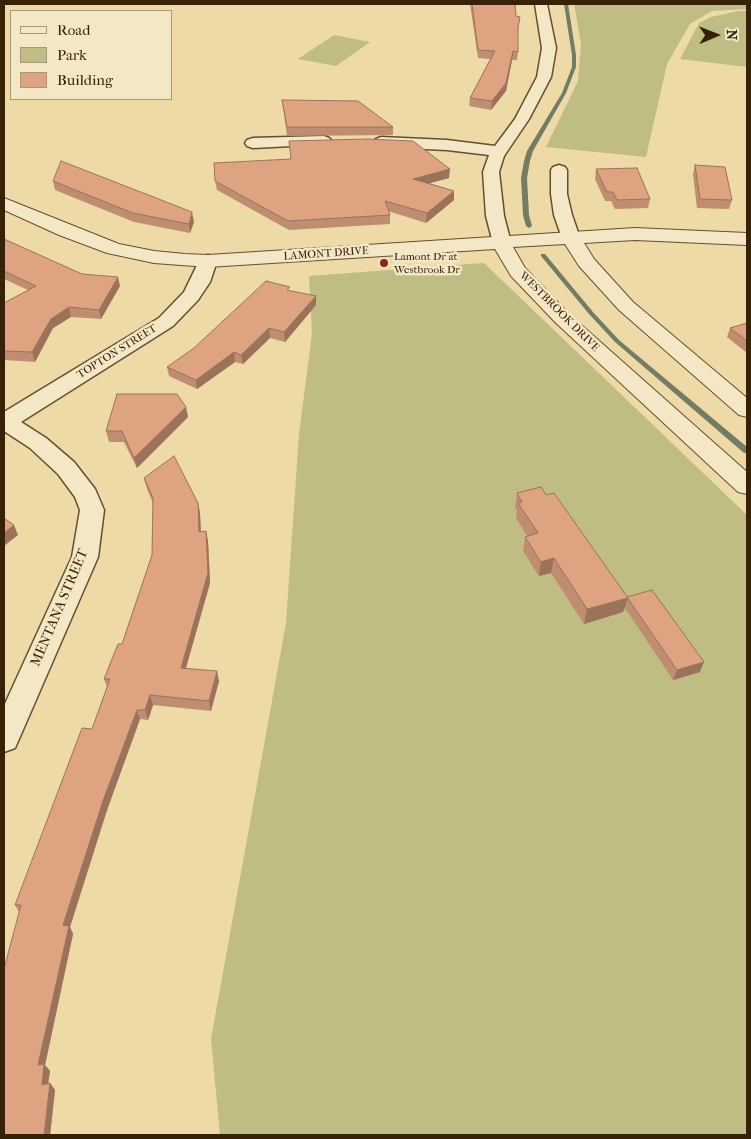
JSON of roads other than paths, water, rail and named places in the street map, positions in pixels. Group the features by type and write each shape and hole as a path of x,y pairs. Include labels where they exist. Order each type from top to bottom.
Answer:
{"street":[{"name":"WESTBROOK DRIVE","path":"541,4 549,48 544,77 522,119 499,151 491,172 495,216 507,256 518,272 563,319 747,486"},
{"path":"253,143 341,141"},
{"path":"367,141 447,145 499,151"},
{"path":"558,170 559,194 563,215 571,238 590,268 626,306 747,410"},
{"name":"LAMONT DRIVE","path":"4,203 66,231 114,249 154,257 208,261 571,238 667,234 747,239"},
{"name":"TOPTON STREET","path":"4,421 166,322 191,296 200,282 208,261"},
{"name":"MENTANA STREET","path":"4,421 38,444 66,468 86,495 92,510 85,557 4,739"}],"waterway":[{"path":"529,226 526,215 524,178 527,161 530,151 564,93 574,67 574,55 566,4"},
{"path":"543,255 617,341 747,451"}],"place":[{"name":"Lamont Dr at Westbrook Dr","path":"384,263"}]}
